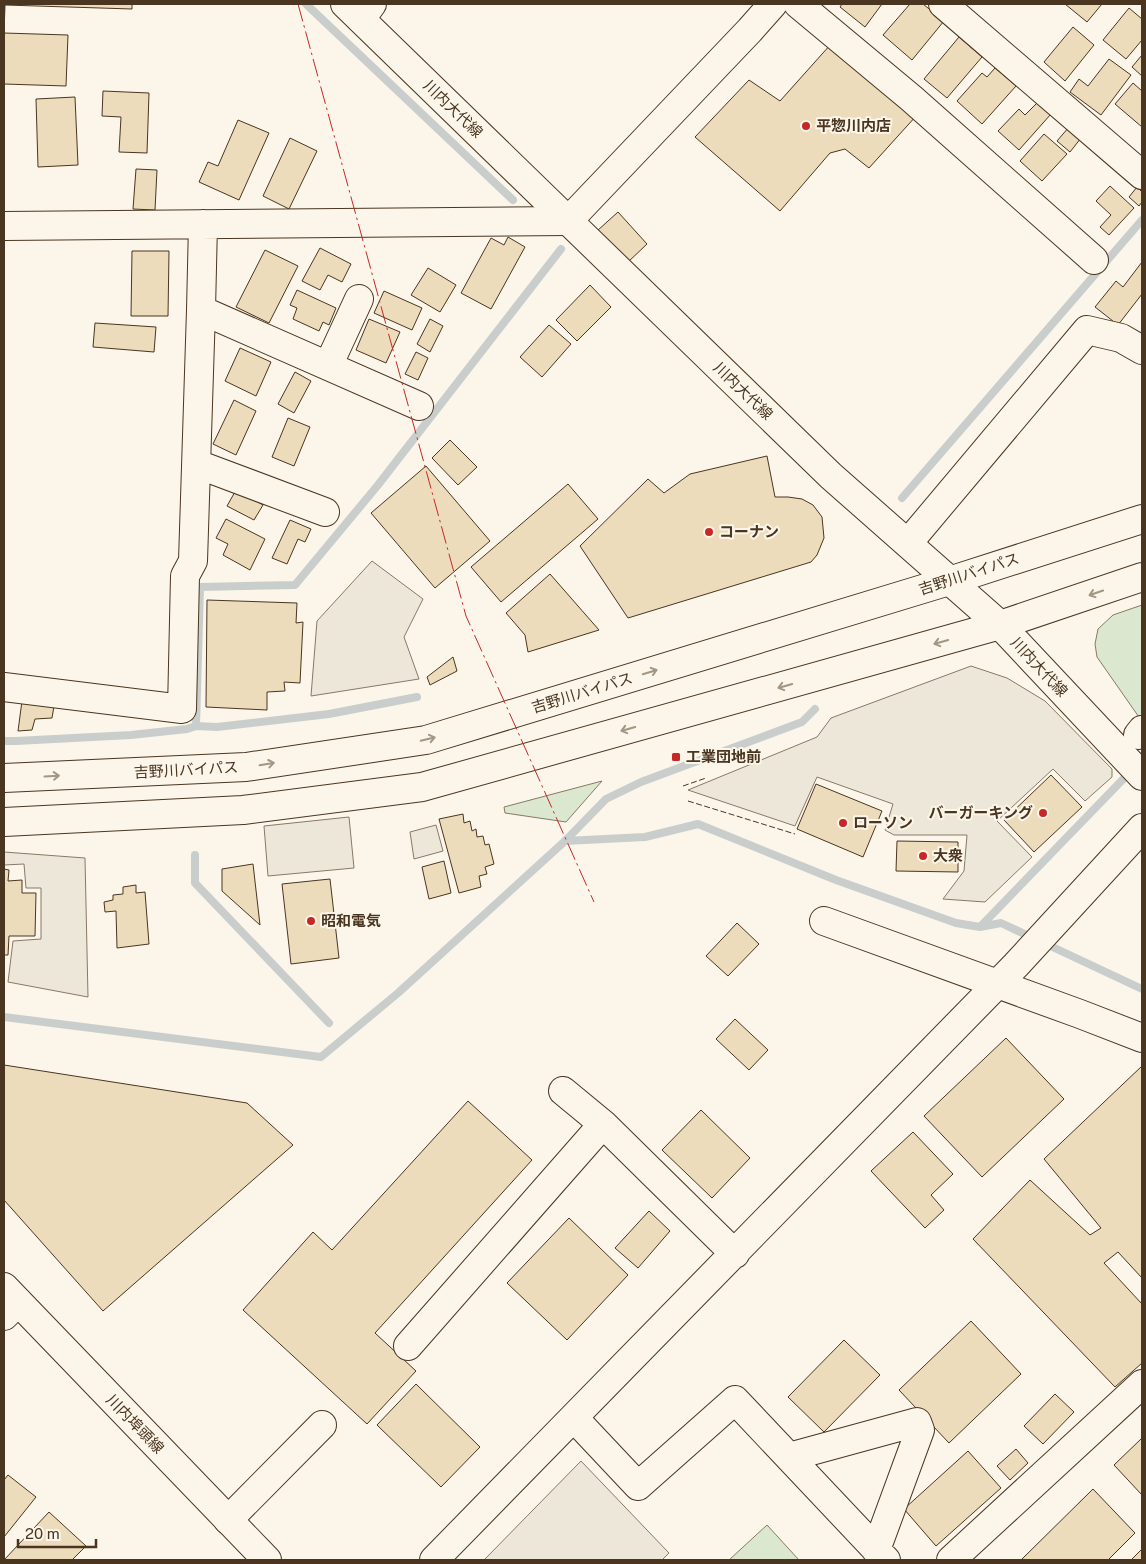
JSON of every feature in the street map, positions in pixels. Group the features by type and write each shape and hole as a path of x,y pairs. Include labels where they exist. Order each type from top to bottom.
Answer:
{"main road":[{"path":"4,226 568,221 773,4"},
{"path":"798,4 911,98 1094,260"},
{"path":"943,4 1142,175"},
{"name":"川内大代線","path":"359,9 568,221 831,476 1000,625 1137,754"},
{"path":"4,686 182,709 184,576 193,561 204,224"},
{"path":"328,366 359,299"},
{"path":"201,310 419,406"},
{"path":"908,543 1087,330 1121,338 1142,350"},
{"path":"197,464 325,512"},
{"name":"吉野川バイパス","path":"4,778 246,767 426,740 949,581 1142,519"},
{"path":"4,822 242,810 422,787 1000,625 1142,578"},
{"path":"434,1560 1016,965 1142,828"},
{"path":"824,921 1142,1038"},
{"path":"563,1091 603,1124 735,1254"},
{"path":"408,1346 603,1124"},
{"name":"川内埠頭線","path":"8,1301 267,1560"},
{"path":"951,1560 1142,1384"},
{"path":"574,1418 638,1486 735,1400 881,1555 920,1430 917,1422 789,1457"},
{"path":"228,1520 322,1425"}],"green space":[{"path":"1142,605 1141,720 1097,657 1095,644 1098,629 1113,615"},
{"path":"602,781 566,822 505,813 504,807"},
{"path":"767,1525 799,1560 729,1560"}],"shaded area":[{"path":"372,561 423,599 404,637 419,679 311,696 317,621"},
{"path":"971,666 1007,678 1045,701 1112,769 1112,777 1085,801 1053,769 997,821 1032,857 985,902 943,899 964,871 967,835 894,835 885,830 893,804 817,777 795,826 688,790 817,737 831,718"},
{"path":"349,817 354,868 268,876 264,826"},
{"path":"436,825 443,851 414,859 410,832"},
{"path":"4,852 85,858 88,997 8,982 13,941 41,939 41,888 26,888 24,864 4,865"},
{"path":"581,1461 669,1553 662,1560 484,1560"}],"building":[{"path":"4,4 132,4 132,9 5,5 4,33"},
{"path":"842,4 882,4 865,27 840,7"},
{"path":"910,4 923,4 944,21 912,60 883,35"},
{"path":"1065,4 1102,4 1087,22"},
{"path":"1129,8 1142,19 1142,40 1126,59 1103,40"},
{"path":"1073,27 1094,45 1065,81 1044,62"},
{"path":"4,33 68,35 66,86 4,84"},
{"path":"959,37 982,57 947,98 924,79"},
{"name":"平惣川内店","path":"831,44 917,115 869,168 845,149 830,153 780,211 695,137 749,80 780,101"},
{"path":"1142,55 1142,76 1132,67"},
{"path":"1109,59 1131,75 1101,115 1070,92 1079,79 1088,86"},
{"path":"995,68 1016,86 982,124 957,101 982,73 987,77"},
{"path":"1133,83 1142,91 1142,127 1115,104"},
{"path":"103,91 149,93 147,153 119,152 121,117 102,116"},
{"path":"75,97 78,165 38,167 36,99"},
{"path":"1038,102 1051,114 1019,150 998,131 1019,109 1025,115"},
{"path":"238,120 269,133 239,200 199,182 208,162 218,166"},
{"path":"1069,127 1081,138 1070,152 1057,141"},
{"path":"1044,134 1067,154 1042,181 1020,161"},
{"path":"290,138 317,151 289,209 263,196"},
{"path":"136,169 157,170 155,210 133,209"},
{"path":"1110,186 1134,208 1109,235 1100,227 1111,215 1096,201"},
{"path":"1137,187 1142,192 1142,202 1139,206 1129,197"},
{"path":"618,212 647,244 626,264 597,231"},
{"path":"508,237 525,247 491,309 461,293 491,238 504,245"},
{"path":"320,248 351,264 342,282 328,275 320,290 302,281"},
{"path":"265,250 298,266 269,323 236,307"},
{"path":"132,251 169,251 168,316 131,316"},
{"path":"1142,262 1142,294 1118,325 1095,307 1116,281 1123,287"},
{"path":"428,268 456,285 440,312 411,295"},
{"path":"590,285 611,307 577,341 556,320"},
{"path":"297,290 336,308 329,325 323,322 319,331 293,319 297,308 290,305"},
{"path":"384,291 422,308 412,330 374,313"},
{"path":"369,319 400,332 386,363 356,350"},
{"path":"430,319 443,326 430,352 417,344"},
{"path":"95,323 156,327 154,352 93,347"},
{"path":"549,325 571,344 542,377 520,357"},
{"path":"240,348 271,362 256,396 225,381"},
{"path":"416,352 428,358 418,380 405,374"},
{"path":"295,372 311,381 294,413 278,404"},
{"path":"234,400 256,411 236,455 213,444"},
{"path":"288,418 310,427 294,466 272,457"},
{"path":"450,440 477,467 458,485 432,458"},
{"name":"コーナン","path":"767,456 775,497 802,499 813,505 822,517 824,538 817,555 811,562 628,618 580,546 648,479 664,493 690,474"},
{"path":"426,466 490,541 435,588 371,513"},
{"path":"568,484 598,519 501,602 471,567"},
{"path":"236,490 263,505 254,520 227,506"},
{"path":"226,519 265,539 250,570 223,555 228,544 216,538"},
{"path":"290,520 311,529 305,542 298,539 287,564 272,558"},
{"path":"550,574 599,630 528,652 525,635 506,613"},
{"path":"207,600 297,603 296,623 303,622 300,683 284,682 285,691 267,692 267,710 206,707"},
{"path":"453,657 457,671 430,685 427,677"},
{"path":"22,701 54,706 52,718 35,719 32,730 18,731"},
{"name":"バーガーキング","path":"1051,775 1082,807 1034,852 1004,820"},
{"path":"816,784 882,811 863,857 797,829"},
{"path":"463,814 464,823 470,821 472,831 476,829 477,837 483,836 485,845 489,844 494,864 485,867 487,874 479,876 481,887 459,893 439,819"},
{"path":"897,841 958,842 958,872 896,871"},
{"path":"444,861 451,893 429,899 422,867"},
{"path":"253,864 260,925 222,891 222,869"},
{"path":"4,869 9,870 8,881 22,880 22,893 36,893 35,936 9,936 8,955 4,955"},
{"name":"昭和電気","path":"330,879 339,958 291,964 282,884"},
{"path":"136,885 136,893 145,892 149,944 117,948 116,911 105,912 104,902 113,900 113,895 123,894 123,887"},
{"path":"737,923 759,944 728,976 706,956"},
{"path":"735,1019 768,1050 749,1070 716,1039"},
{"path":"1006,1038 1064,1099 982,1177 924,1116"},
{"path":"4,1065 247,1103 293,1145 103,1311 4,1200"},
{"path":"1142,1066 1142,1278 1118,1252 1104,1263 1142,1304 1142,1363 1115,1387 973,1239 1030,1180 1090,1235 1101,1228 1044,1159"},
{"path":"468,1101 532,1160 375,1333 416,1371 367,1424 243,1310 313,1232 332,1250"},
{"path":"701,1110 750,1158 712,1198 662,1150"},
{"path":"913,1132 953,1174 931,1195 944,1210 925,1228 871,1171"},
{"path":"649,1211 670,1231 638,1268 615,1248"},
{"path":"569,1218 628,1275 567,1340 507,1283"},
{"path":"971,1321 1021,1374 949,1443 899,1390"},
{"path":"844,1340 880,1375 824,1432 788,1397"},
{"path":"416,1384 480,1447 441,1487 377,1425"},
{"path":"1055,1394 1074,1412 1043,1444 1024,1426"},
{"path":"1142,1438 1142,1495 1114,1465"},
{"path":"1016,1449 1028,1463 1010,1480 997,1466"},
{"path":"968,1451 1001,1488 936,1546 904,1509"},
{"path":"8,1475 36,1497 4,1537 4,1480"},
{"path":"1093,1489 1135,1533 1108,1560 1021,1560"},
{"path":"49,1512 86,1546 72,1560 4,1560"},
{"path":"1142,1549 1142,1560 1131,1560"}],"waterway":[{"path":"306,4 513,200"},
{"path":"902,498 1142,220"},
{"path":"196,726 200,587 295,585 378,485 561,249"},
{"path":"4,741 131,735 187,729 196,726 217,727 329,714 417,697"},
{"path":"4,1017 321,1057 398,993 565,841 606,799 641,782 802,722 815,709"},
{"path":"980,927 1132,770"},
{"path":"565,841 645,837 698,824 836,880 956,923 980,927 1001,923 1033,938"},
{"path":"195,855 195,883 329,1023"},
{"path":"1044,943 1142,989"}],"fence":[{"path":"683,786 706,778"},
{"path":"688,801 795,834"}],"power":[{"path":"298,4 466,616 594,902"}],"place":[{"name":"平惣川内店","path":"806,126"},
{"name":"コーナン","path":"709,532"},
{"name":"工業団地前","path":"676,757"},
{"name":"バーガーキング","path":"1043,813"},
{"name":"ローソン","path":"843,823"},
{"name":"大衆","path":"923,856"},
{"name":"昭和電気","path":"311,921"}]}
